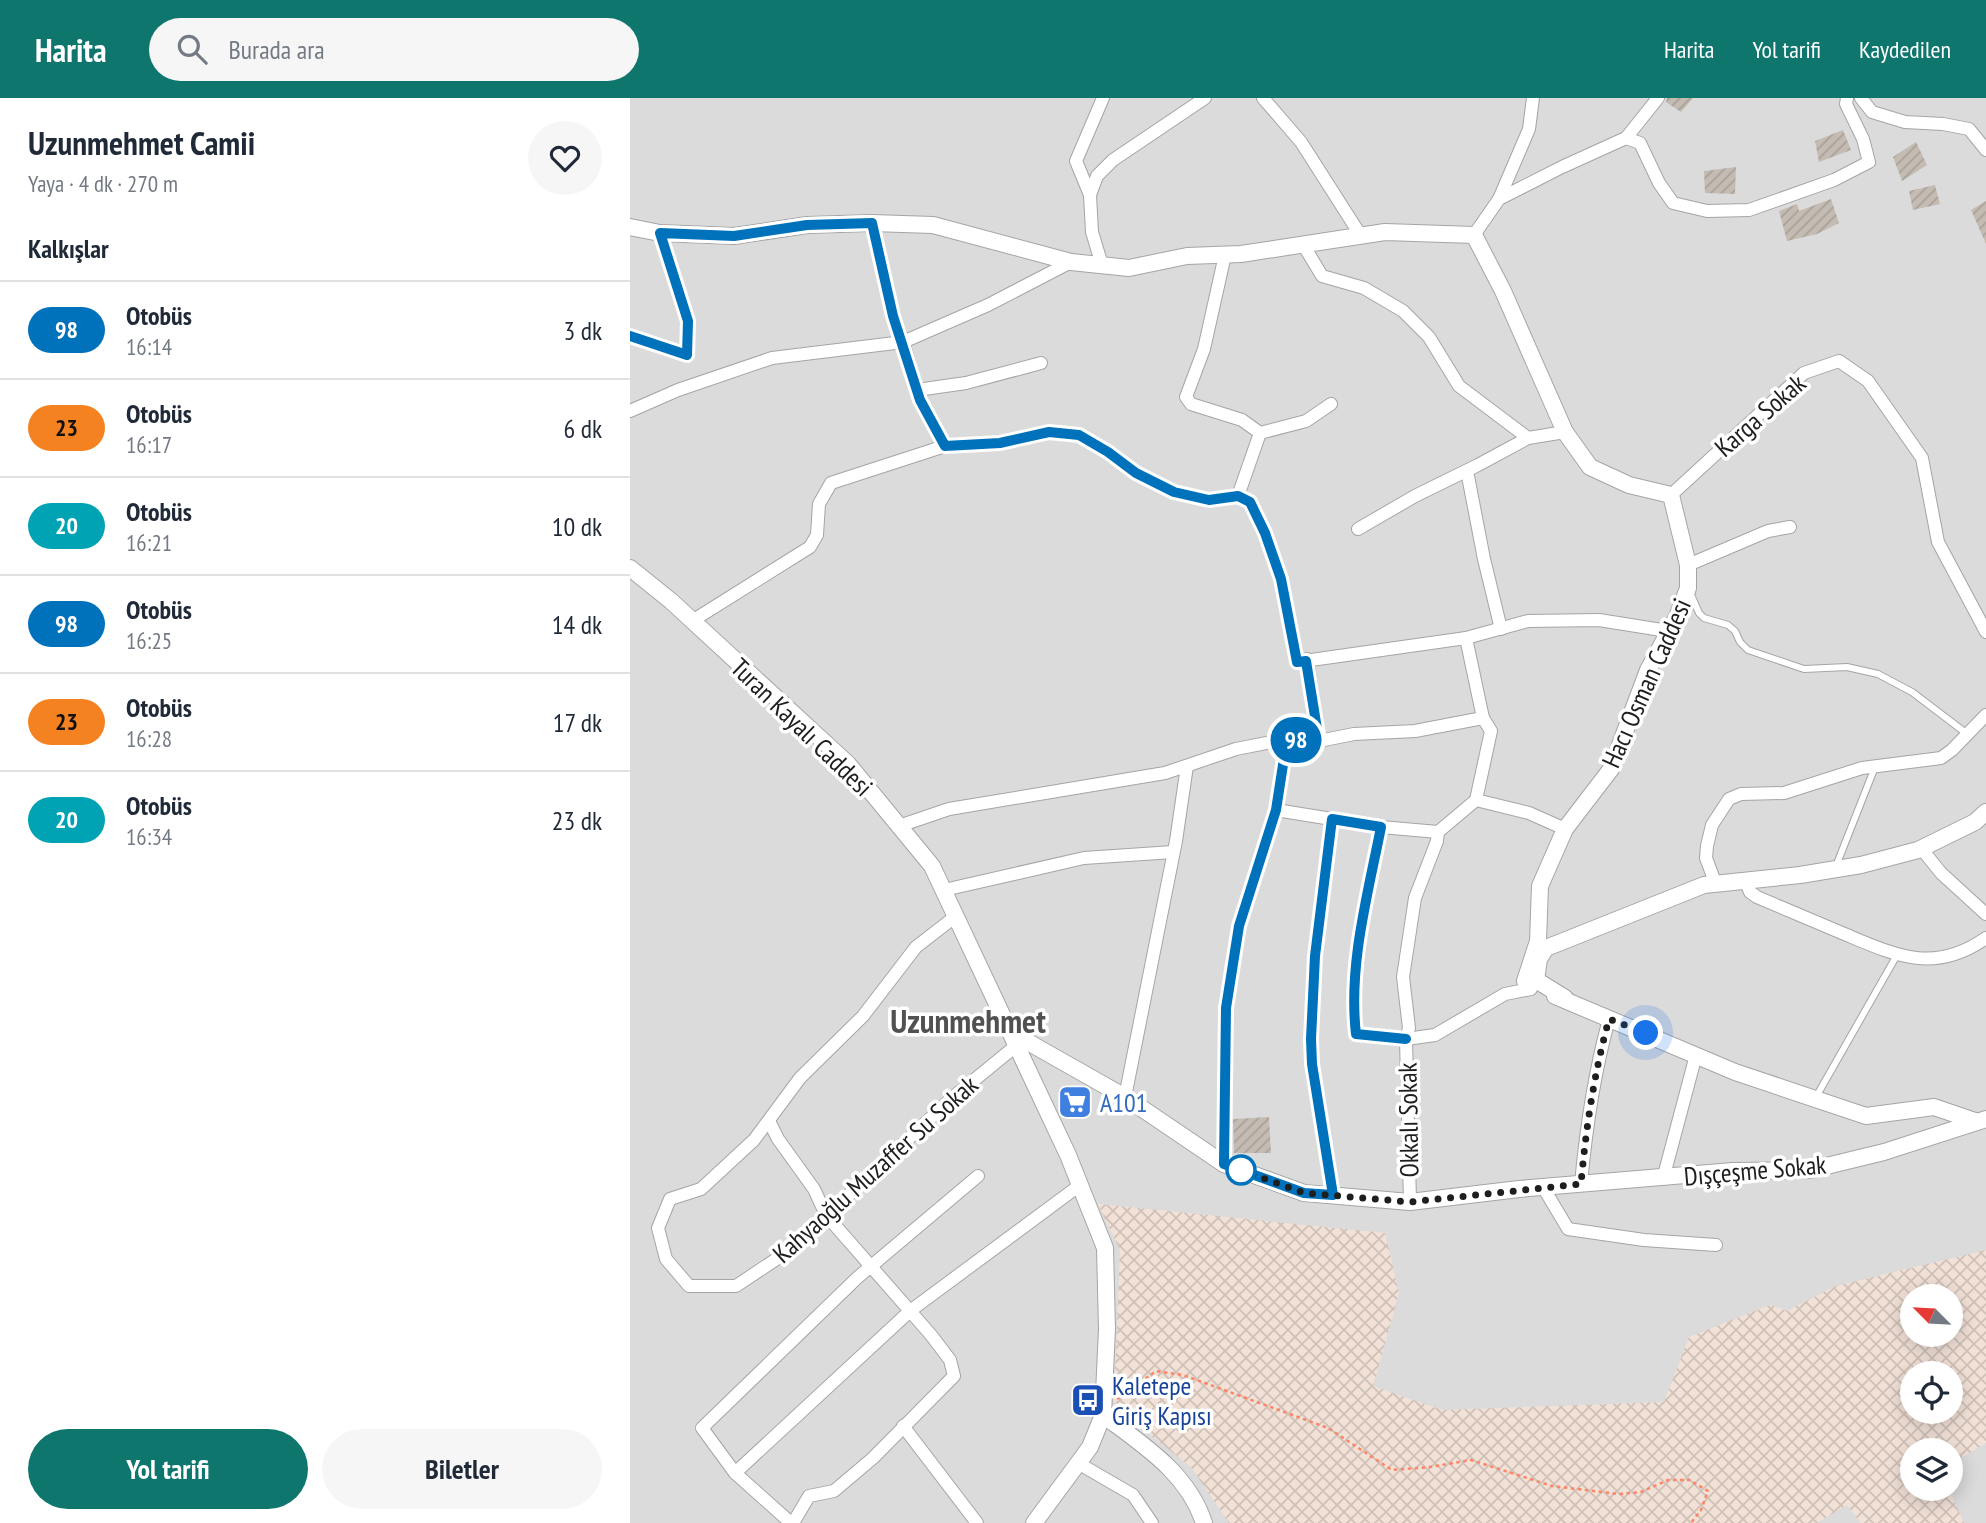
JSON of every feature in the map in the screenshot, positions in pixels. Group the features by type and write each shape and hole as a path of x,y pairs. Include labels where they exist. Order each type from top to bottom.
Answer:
{"street":[{"path":"1102,265 1092,232 1090,195 1076,161 1103,98"},
{"path":"1090,195 1097,176 1112,160 1206,98"},
{"path":"1263,98 1301,142 1362,236"},
{"path":"1474,235 1499,199 1529,129 1533,98"},
{"path":"1499,199 1626,138 1658,98"},
{"path":"1626,138 1640,143 1659,183 1674,203 1707,211 1749,210 1834,180 1870,162 1863,139 1846,104 1847,98"},
{"path":"1861,98 1872,112 1905,122 1943,124 1969,129 1986,150"},
{"path":"872,223 893,316 917,390 945,446"},
{"path":"630,227 660,233 734,236 807,225 933,225 1072,262 1129,268 1186,256 1225,255 1304,246 1385,232 1474,235"},
{"path":"630,336 687,355 688,321 660,233"},
{"path":"1474,235 1503,291 1565,432 1590,467 1629,485 1671,495"},
{"path":"1304,246 1322,276 1364,288 1403,311 1429,337 1460,386 1528,438"},
{"path":"1225,255 1204,349 1186,397 1191,404 1241,420 1260,433 1306,421 1331,404"},
{"path":"630,411 678,390 772,358 903,342 988,305 1072,262"},
{"name":"Karga Sokak","path":"1671,495 1804,373 1839,361 1868,381 1922,458 1938,542 1986,632"},
{"path":"917,390 966,383 1041,363"},
{"path":"692,621 810,547 817,535 819,504 831,483 945,446 1000,443 1049,432 1079,435 1136,473 1174,492 1209,500 1238,496 1250,502 1265,533 1284,591 1297,662 1466,638 1528,621 1599,620 1668,631"},
{"path":"1358,528 1528,438 1565,432"},
{"path":"1238,496 1260,433"},
{"path":"1467,471 1501,629"},
{"name":"Hacı Osman Caddesi","path":"1531,983 1542,945 1541,886 1565,829 1611,769 1648,670 1678,615 1688,588 1688,565 1671,495"},
{"path":"1688,565 1768,531 1790,527"},
{"name":"Turan Kayalı Caddesi","path":"630,568 692,621 848,765 932,866 1080,1185 1105,1248 1107,1329 1103,1415 1090,1447 1034,1523"},
{"path":"1406,1039 1409,1028 1404,977 1415,898 1438,832 1476,800 1491,732 1483,718 1466,638"},
{"path":"1307,660 1319,741"},
{"path":"1714,883 1706,858 1707,846 1712,825 1729,799 1741,794 1784,793 1849,771 1941,758 1986,715"},
{"path":"899,826 949,809 1165,773 1236,749 1287,739 1319,741 1354,734 1415,731 1483,718"},
{"path":"1224,1164 1226,1008 1239,926 1276,810 1287,739"},
{"path":"1125,1097 1187,766"},
{"path":"1476,800 1529,813 1565,829"},
{"path":"1276,810 1381,827 1438,832"},
{"path":"1542,945 1693,888 1714,883 1861,865 1921,848 1975,822 1986,812"},
{"path":"1332,819 1315,956 1311,1039 1312,1064 1333,1195"},
{"path":"1381,827 1361,925 1353,1007 1356,1034 1406,1039 1435,1035 1505,994 1531,983 1735,1072 1866,1116 1934,1107 1980,1120"},
{"path":"1921,848 1941,873 1986,914"},
{"path":"944,890 1084,858 1173,852"},
{"path":"1745,880 1750,892 1757,897 1896,956 1939,958 1965,950 1986,938"},
{"name":"Kahyaoğlu Muzaffer Su Sokak","path":"956,916 916,947 863,1016 800,1078 754,1140 701,1189 670,1199 658,1228 666,1259 689,1286 736,1286 790,1250 1014,1039"},
{"path":"1581,1184 1587,1118 1599,1054 1609,1019"},
{"name":"Dışçeşme Sokak","path":"1014,1039 1125,1097 1224,1164 1304,1193 1410,1202 1519,1189 1732,1171 1810,1170 1884,1152 1980,1120"},
{"name":"Okkalı Sokak","path":"1406,1039 1410,1202"},
{"path":"1663,1178 1696,1055"},
{"path":"769,1121 778,1139 814,1189 826,1216 870,1267 910,1311 950,1360 954,1376 873,1458 834,1492 809,1496 792,1523 735,1473 702,1428 870,1267 978,1176"},
{"path":"735,1473 910,1311 1080,1185"},
{"path":"1543,1187 1568,1229 1644,1240 1716,1245"},
{"path":"1103,1415 1170,1466 1200,1512 1204,1523"},
{"path":"903,1426 977,1523"},
{"path":"1079,1463 1133,1495 1152,1523"}],"lane":[{"path":"1688,588 1704,618 1727,625 1735,631 1748,650 1804,669 1847,667 1878,674 1912,692 1966,733"},
{"path":"1837,869 1838,860 1875,767"},
{"path":"1814,1099 1896,956"}],"path":[{"path":"1114,1401 1156,1371 1183,1376 1328,1428 1392,1470 1471,1460 1552,1486 1619,1494 1641,1492 1668,1480 1689,1480 1708,1491 1701,1510 1691,1523"}],"shaded area":[{"path":"630,98 1986,98 1986,1523 630,1523"},
{"path":"1098,1204 1385,1233 1399,1293 1373,1386 1442,1410 1664,1402 1689,1337 1770,1305 1787,1311 1836,1286 1986,1250 1986,1443 1963,1457 1963,1438 1900,1438 1900,1501 1954,1501 1964,1523 1861,1523 1847,1505 1817,1523 1229,1523 1191,1467 1125,1415 1114,1401 1120,1250"}],"building":[{"path":"1667,98 1693,98 1681,112 1666,102"},
{"path":"1843,130 1851,150 1819,162 1815,141"},
{"path":"1916,142 1927,165 1902,181 1893,157"},
{"path":"1736,167 1735,194 1705,193 1704,171"},
{"path":"1935,185 1940,204 1913,210 1909,191"},
{"path":"1831,199 1839,223 1817,234 1787,241 1779,211 1797,204 1799,211"},
{"path":"1986,201 1986,244 1971,210"},
{"path":"1269,1117 1271,1153 1234,1153 1233,1119"}],"bus line":[{"name":"98","path":"630,336 687,355 688,321 660,233 734,236 807,225 872,223 893,316 920,400 945,446 1000,443 1049,432 1079,435 1136,473 1174,492 1209,500 1238,496 1250,502 1265,533 1281,579 1297,662 1306,661 1319,741 1287,739 1276,810 1239,926 1226,1008 1224,1164 1304,1193 1333,1195 1312,1064 1311,1039 1315,956 1332,819 1381,827 1361,925 1353,1007 1356,1034 1406,1039"}],"place":[{"name":"A101","path":"1075,1102"},
{"name":"Kaletepe Giriş Kapısı","path":"1088,1400"}],"district":[{"name":"Uzunmehmet","path":"968,1020"}],"route":[{"path":"1241,1170 1304,1193 1410,1202 1581,1184 1587,1118 1599,1054 1609,1019 1646,1033"}]}
